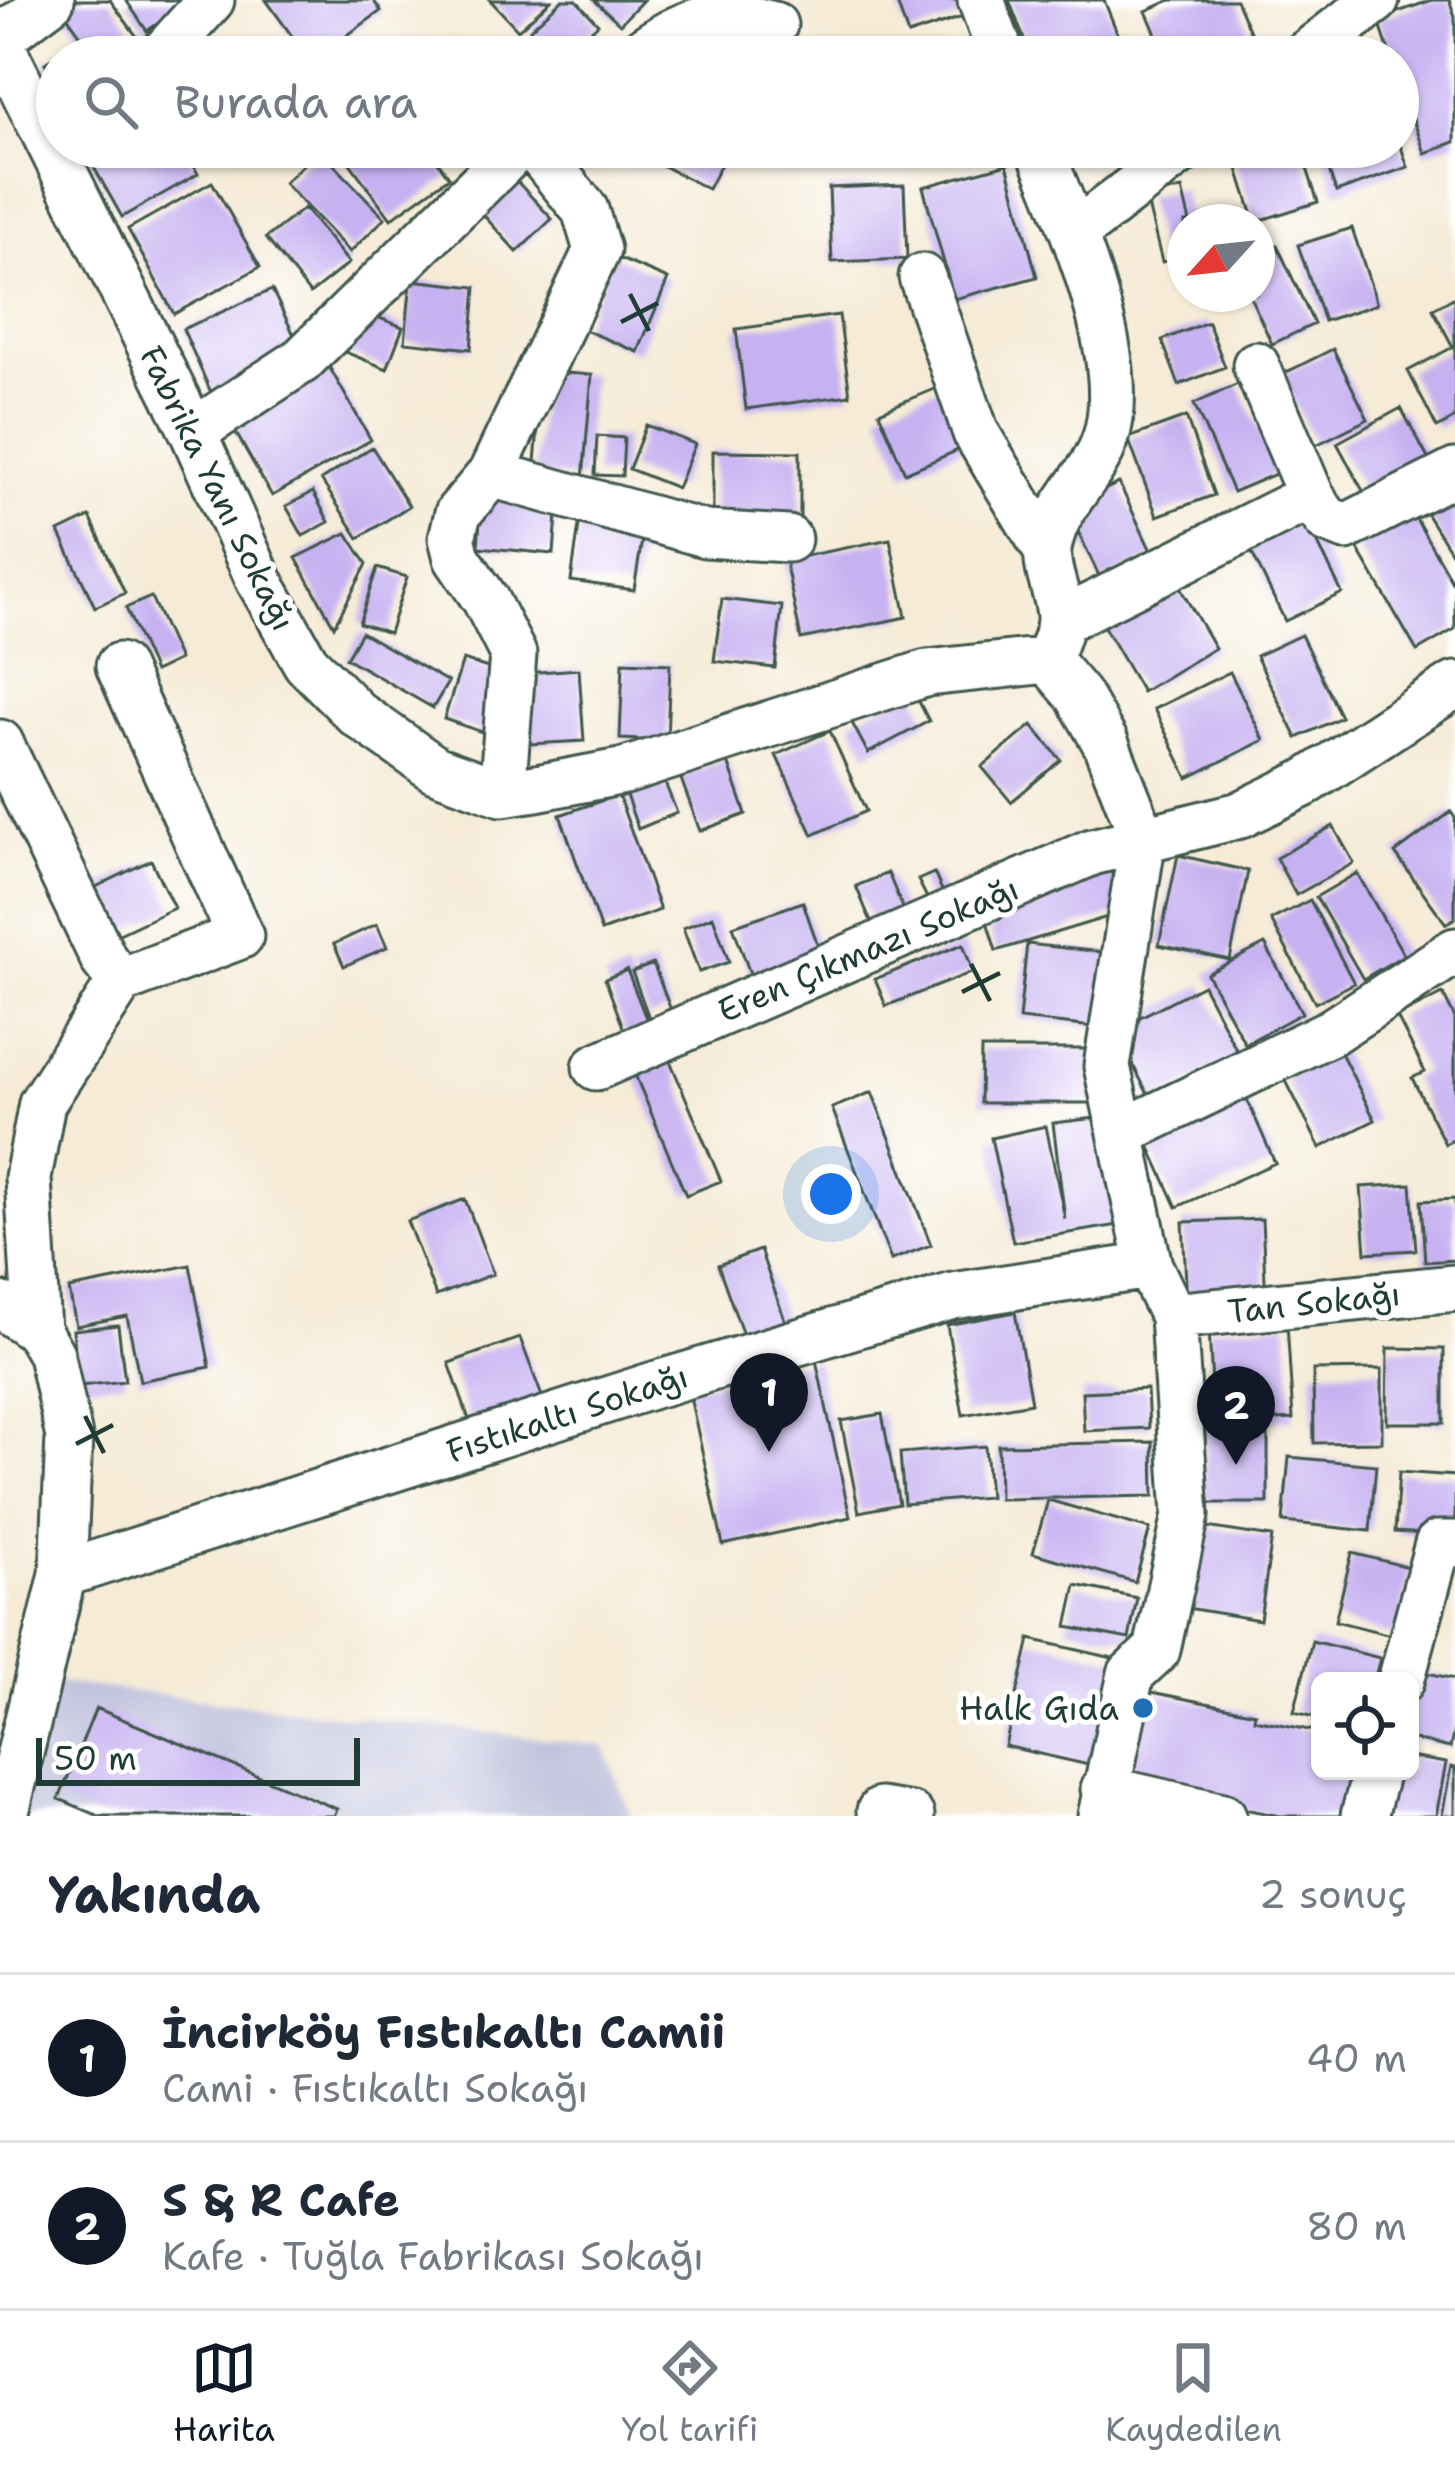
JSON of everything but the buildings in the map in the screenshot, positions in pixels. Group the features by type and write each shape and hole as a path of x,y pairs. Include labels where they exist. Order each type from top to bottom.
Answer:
{"street":[{"path":"0,41 51,0"},
{"path":"179,36 211,0"},
{"path":"981,0 994,36"},
{"path":"1329,36 1376,0"},
{"path":"666,36 690,20 748,18 774,25"},
{"name":"Fabrika Yanı Sokağı","path":"0,41 36,101"},
{"name":"Fabrika Yanı Sokağı","path":"74,168 259,580 306,663 357,714 435,769 502,793 625,771 927,673 1055,640"},
{"path":"193,433 301,362 497,168"},
{"path":"502,793 512,655 457,558 452,538 458,513 491,474 597,250 585,210 551,168"},
{"path":"1047,168 1074,234 1108,345 1111,412 1106,438 1058,512 1047,551 1055,640 1105,742 1143,838 1107,1066 1149,1267 1173,1316 1186,1515 1157,1650 1131,1673 1102,1802 1223,1816"},
{"path":"1074,234 1159,168"},
{"path":"922,277 976,433 1047,551"},
{"path":"1256,364 1311,496 1326,519 1346,527 1455,472"},
{"path":"491,474 705,534 788,539"},
{"path":"1055,640 1311,496"},
{"path":"5,1816 17,1683 63,1574 69,1437 51,1354 18,1317 28,1178 42,1103 121,981 240,936 119,667"},
{"name":"Eren Çıkmazı Sokağı","path":"596,1066 1092,852 1240,815 1289,791 1455,685"},
{"path":"0,743 104,959 121,981"},
{"path":"1123,1132 1330,1032 1455,951"},
{"name":"Fıstıkaltı Sokağı","path":"63,1574 654,1385 953,1296 1149,1267"},
{"name":"Tan Sokağı","path":"1173,1316 1455,1288"},
{"path":"1404,1672 1447,1544"},
{"path":"1364,1816 1374,1780"}],"shaded area":[{"path":"52,1682 604,1746 631,1816 19,1816"}],"place":[{"name":"İncirköy Fıstıkaltı Camii","path":"769,1452"},
{"name":"S & R Cafe","path":"1236,1465"},
{"name":"Halk Gıda","path":"1143,1708"}]}
